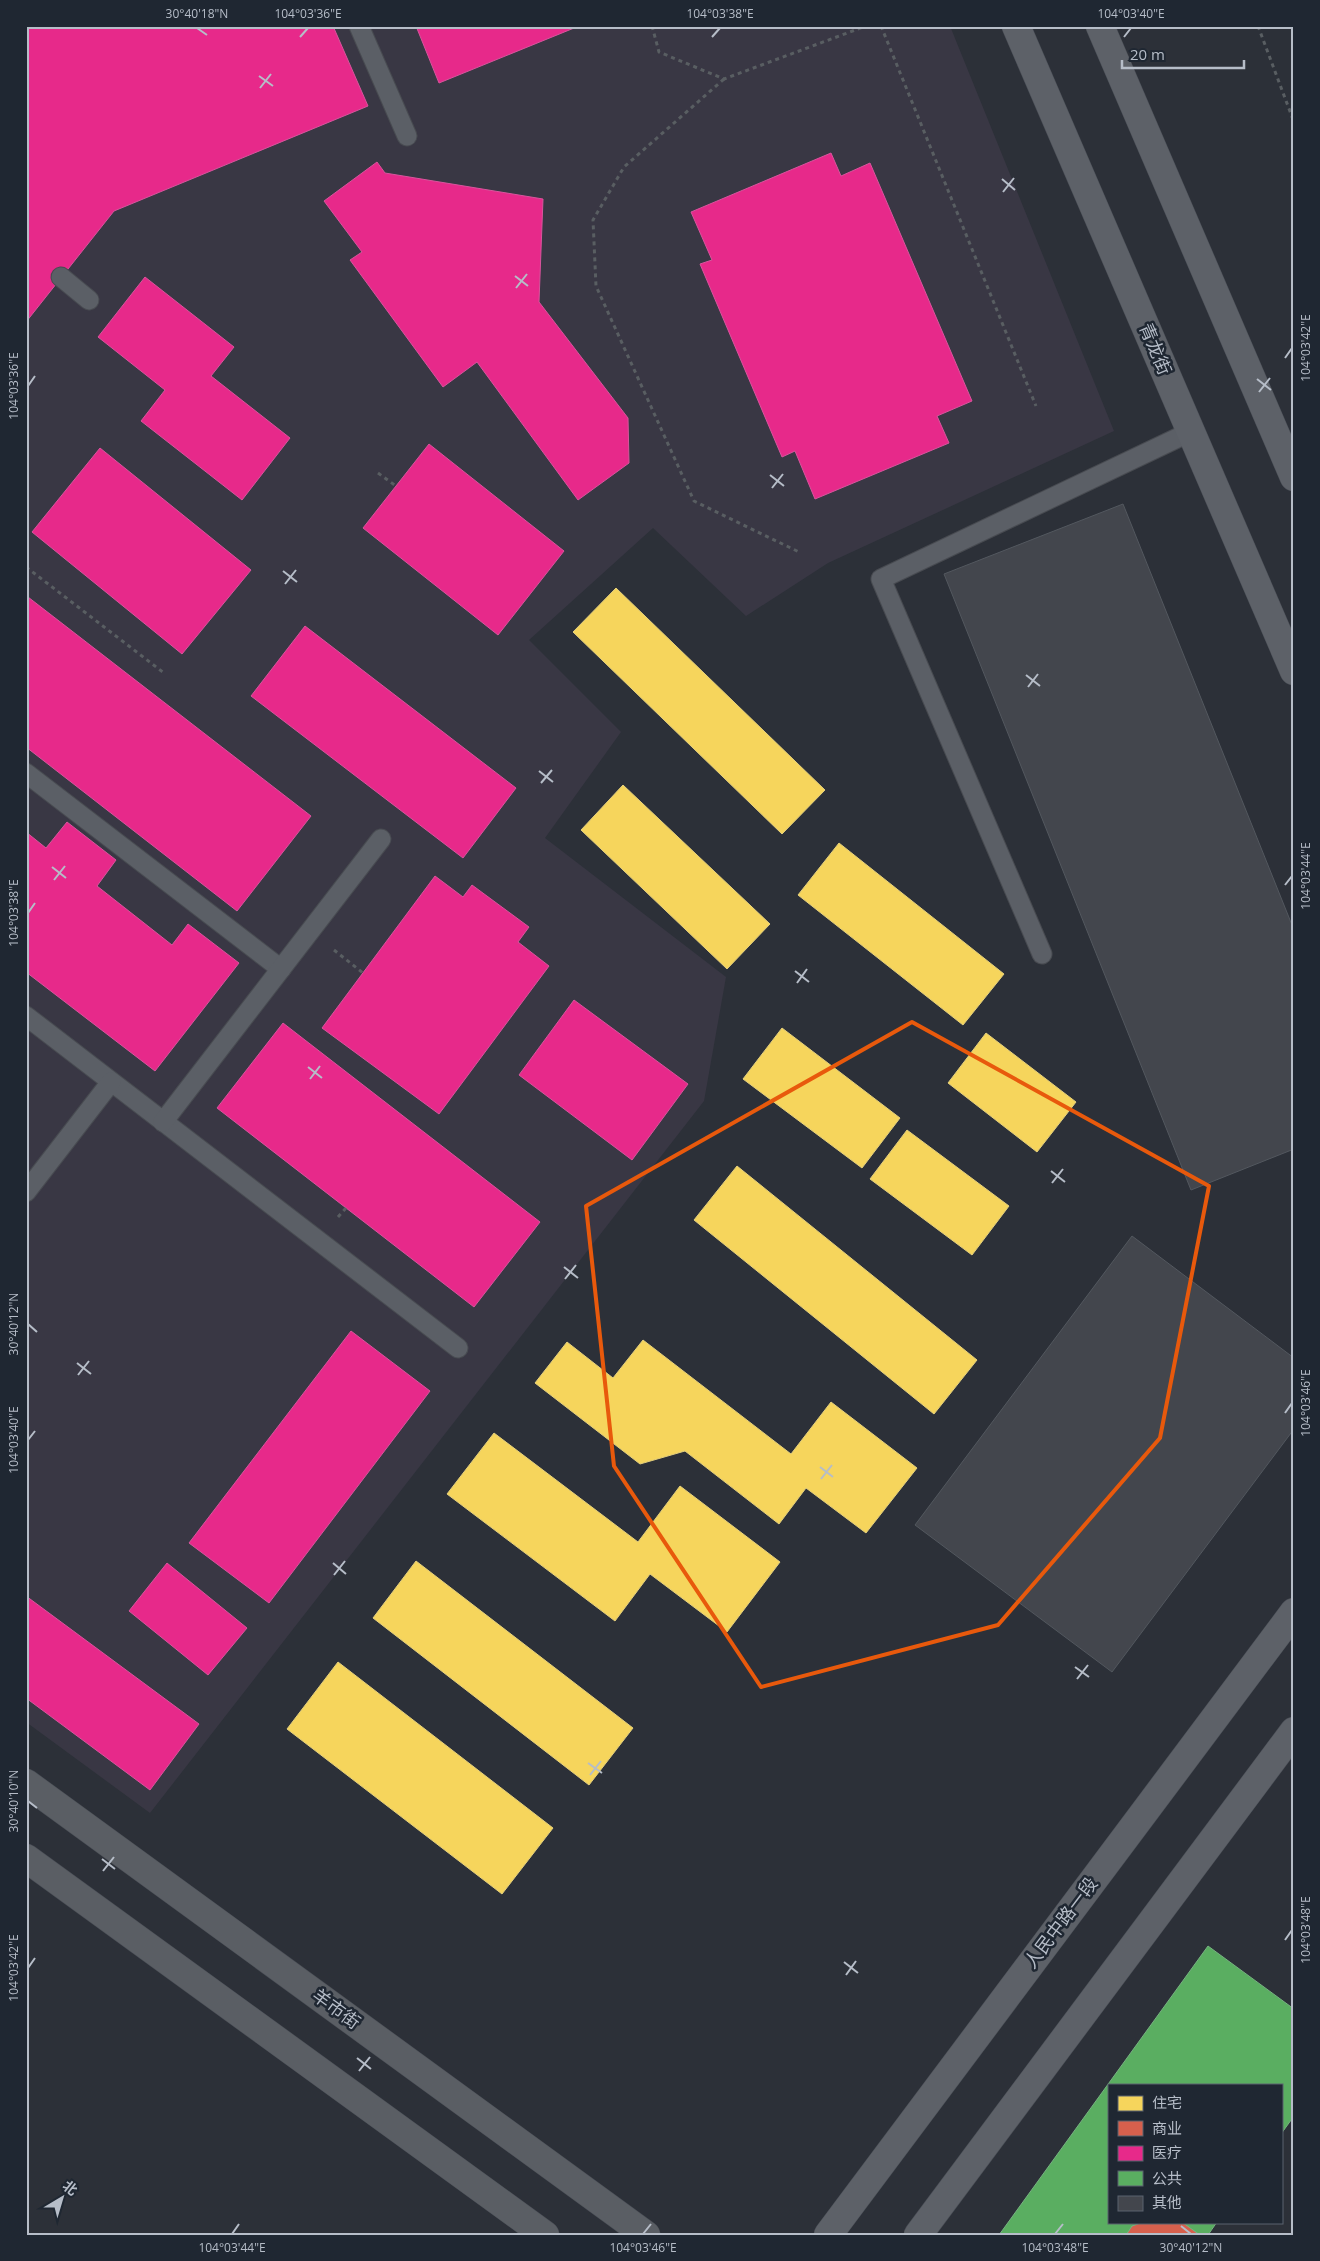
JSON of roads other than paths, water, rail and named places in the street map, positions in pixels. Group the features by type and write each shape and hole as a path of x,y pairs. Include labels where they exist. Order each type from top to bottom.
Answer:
{"main road":[{"name":"青龙街","path":"1016,26 1294,672"},
{"path":"1100,26 1294,477"},
{"name":"人民中路一段","path":"828,2235 1294,1612"},
{"path":"918,2235 1294,1731"},
{"name":"羊市街","path":"26,1783 646,2235"},
{"path":"26,1858 545,2235"}],"lane":[{"path":"359,26 407,136"},
{"path":"62,277 89,300"},
{"path":"1042,954 880,579 1190,432"},
{"path":"26,773 281,969"},
{"path":"163,1122 381,839"},
{"path":"26,1016 458,1348"},
{"path":"26,1192 111,1082"}]}
